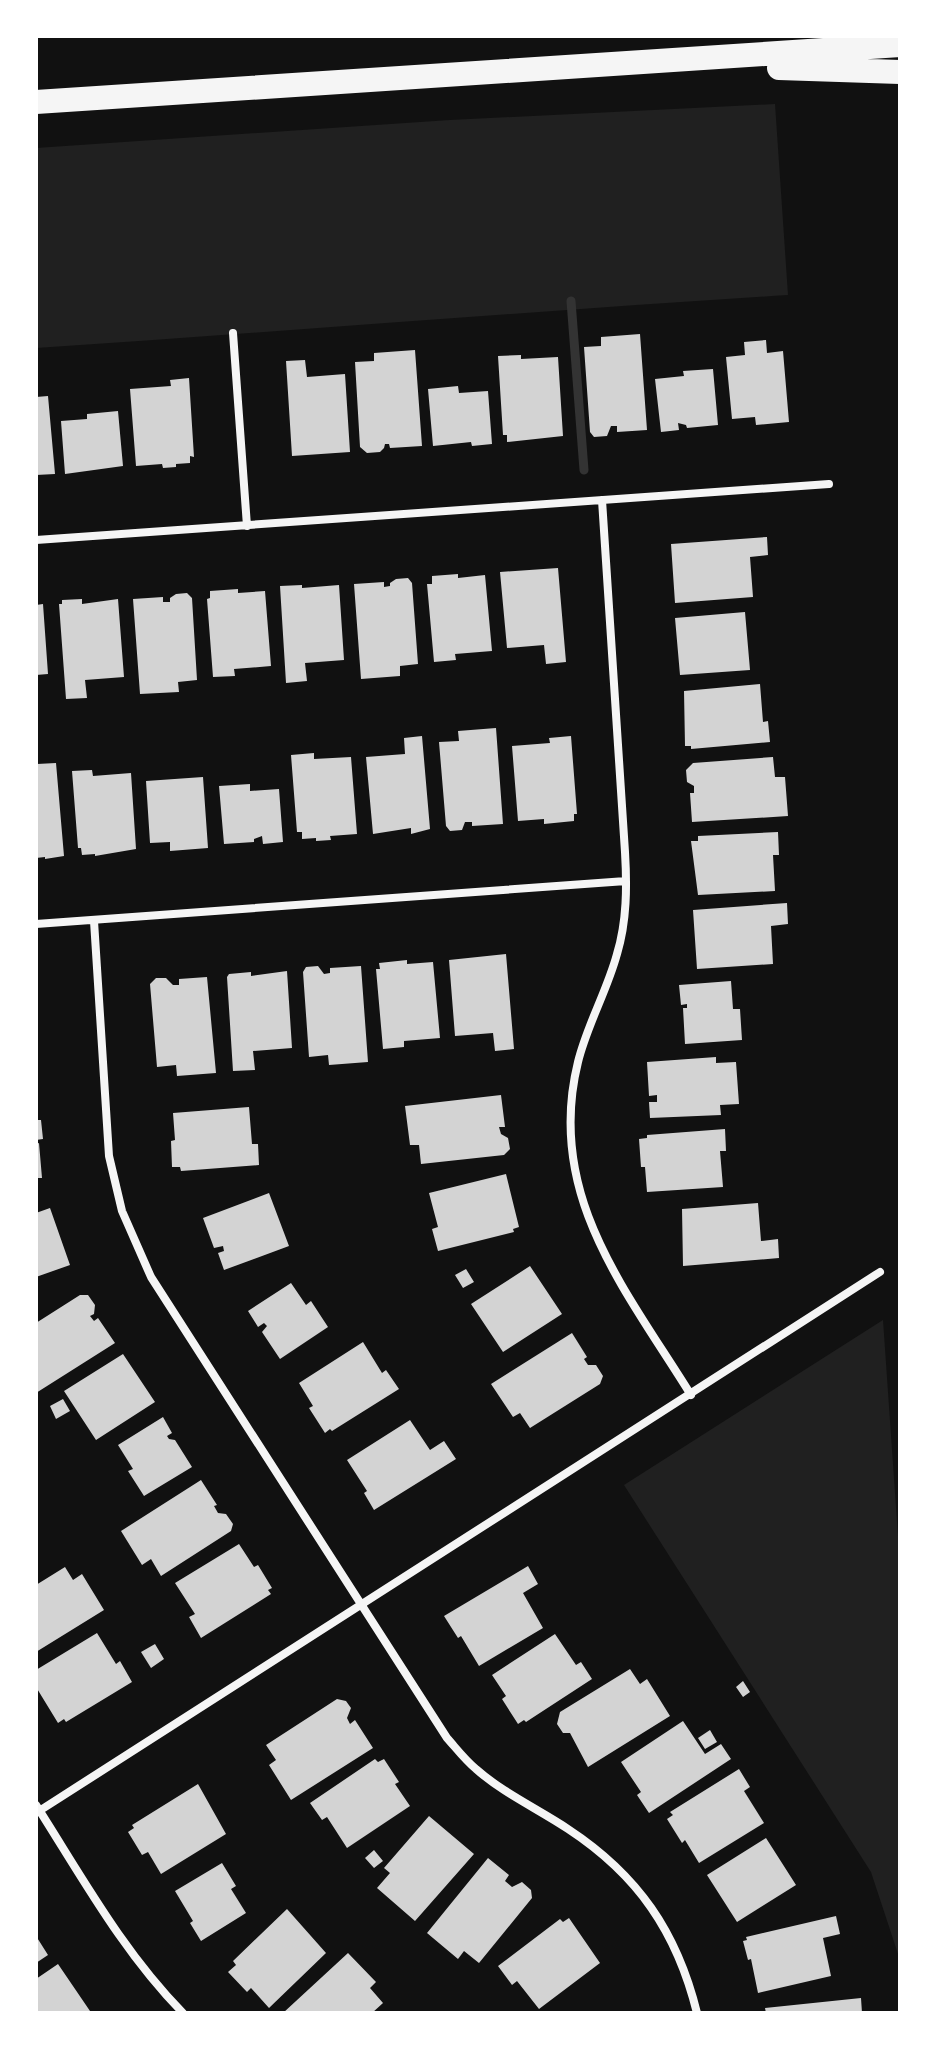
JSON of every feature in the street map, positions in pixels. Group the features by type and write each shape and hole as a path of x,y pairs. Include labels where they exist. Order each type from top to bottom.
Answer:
{"highway":[{"path":"36,102 900,45"},
{"path":"545,68 747,66 900,72"}],"street":[{"path":"233,333 247,526"},
{"path":"36,540 829,484"},
{"path":"602,500 626,881 617,954 584,1042 574,1080 572,1150 581,1200 595,1237 691,1395"},
{"path":"36,924 626,881"},
{"path":"94,921 109,1156 115,1190 132,1239 166,1303 447,1738 476,1769 590,1844 630,1879 670,1935 687,1975 697,2013"},
{"path":"183,2013 155,1985 125,1946 37,1810 362,1606 880,1272"}],"shaded area":[{"path":"775,104 788,295 36,348 36,148 450,120"},
{"path":"883,1320 900,1565 900,1960 871,1872 624,1485"}],"building":[{"path":"640,334 647,430 617,432 617,426 611,426 607,436 594,437 590,432 584,347 601,346 601,337"},
{"path":"766,340 767,353 783,351 789,422 756,425 755,417 732,419 726,357 745,355 744,342"},
{"path":"415,350 422,446 390,448 389,444 385,444 380,452 367,453 360,447 355,362 374,361 374,353"},
{"path":"521,355 521,359 558,357 563,436 507,442 507,435 503,435 498,356"},
{"path":"305,360 307,377 345,374 350,452 292,456 286,361"},
{"path":"713,369 718,425 687,428 678,423 679,430 661,432 655,379 684,376 683,371"},
{"path":"189,378 194,457 190,456 190,463 176,464 176,467 163,468 162,464 136,466 130,389 171,386 170,380"},
{"path":"458,386 459,393 488,391 492,444 472,446 471,442 433,446 428,389"},
{"path":"48,396 55,474 36,475 36,397"},
{"path":"118,411 123,466 65,474 61,421 87,419 87,414"},
{"path":"767,537 768,555 750,557 753,597 675,603 671,544"},
{"path":"558,568 566,662 546,664 544,645 507,648 500,572"},
{"path":"458,574 458,578 485,575 492,651 455,654 456,660 434,662 427,584 432,584 432,576"},
{"path":"408,578 412,583 418,664 400,666 400,676 361,679 354,584 384,582 384,587 390,586 396,579"},
{"path":"302,585 302,588 339,585 344,660 305,663 307,681 286,683 280,586"},
{"path":"238,589 238,593 265,591 271,666 234,669 235,676 213,677 207,599 210,598 210,591"},
{"path":"187,593 192,598 197,680 178,682 179,692 140,694 133,599 163,597 163,602 170,602 176,594"},
{"path":"82,599 82,604 118,599 124,677 85,680 87,698 66,699 59,604 62,600"},
{"path":"43,604 48,674 36,675 36,605"},
{"path":"745,612 750,670 680,675 675,618"},
{"path":"760,684 763,722 768,721 770,742 691,749 691,746 685,746 684,691"},
{"path":"496,728 503,824 472,826 472,822 465,822 462,830 450,831 446,826 439,742 459,741 458,731"},
{"path":"422,736 430,829 411,834 411,828 373,834 366,757 405,754 404,738"},
{"path":"571,736 577,814 574,814 574,821 544,824 544,819 518,821 512,746 550,743 549,738"},
{"path":"314,753 314,759 351,757 357,834 330,836 331,840 316,841 316,838 302,839 302,832 297,832 291,755"},
{"path":"773,757 775,777 785,777 788,816 692,822 690,793 694,793 694,786 687,782 686,770 693,763"},
{"path":"56,763 64,856 36,858 37,764"},
{"path":"92,770 93,776 131,773 136,849 95,856 82,855 81,848 78,848 72,771"},
{"path":"203,777 208,848 170,851 170,842 150,843 146,781"},
{"path":"250,784 250,791 279,789 283,842 263,844 262,836 254,842 224,844 219,786"},
{"path":"778,832 779,855 773,855 775,891 698,895 691,841 698,841 698,836"},
{"path":"787,903 788,924 771,926 773,964 697,969 693,910"},
{"path":"506,954 514,1049 495,1051 493,1033 455,1036 449,960"},
{"path":"407,960 407,964 433,962 440,1038 404,1041 404,1047 383,1049 376,969 380,969 379,963"},
{"path":"318,966 324,974 330,973 330,968 361,966 368,1062 329,1065 328,1055 309,1057 303,972 306,967"},
{"path":"287,971 292,1048 253,1051 255,1070 233,1071 227,977 229,974 251,972 251,976"},
{"path":"207,977 216,1073 177,1076 176,1065 157,1067 150,984 156,978 166,978 173,985 179,985 179,979"},
{"path":"731,981 733,1009 740,1009 742,1040 685,1044 683,1008 687,1008 687,1004 681,1005 679,985"},
{"path":"716,1057 716,1063 736,1062 739,1104 720,1105 721,1115 650,1118 649,1102 657,1102 657,1095 649,1096 647,1062"},
{"path":"501,1095 505,1127 499,1127 501,1134 508,1138 510,1149 504,1155 421,1164 419,1145 410,1145 405,1106"},
{"path":"249,1107 252,1144 258,1144 259,1165 181,1171 180,1167 172,1167 171,1141 175,1140 173,1113"},
{"path":"36,1120 41,1120 43,1139 36,1140"},
{"path":"725,1129 726,1151 720,1151 723,1187 647,1192 639,1139 647,1138 647,1135"},
{"path":"39,1143 42,1178 36,1178 36,1144"},
{"path":"506,1174 519,1227 513,1229 514,1232 438,1251 432,1229 438,1227 429,1193"},
{"path":"269,1193 289,1246 224,1270 218,1253 224,1251 223,1246 214,1248 203,1218"},
{"path":"758,1203 761,1241 778,1239 779,1258 683,1266 682,1209"},
{"path":"50,1208 70,1265 36,1277 36,1213"},
{"path":"530,1266 562,1314 503,1352 471,1304"},
{"path":"466,1269 474,1282 463,1288 455,1275"},
{"path":"291,1283 306,1305 311,1301 328,1327 280,1359 262,1332 267,1326 264,1323 258,1327 248,1311"},
{"path":"80,1295 88,1295 95,1305 94,1314 90,1316 94,1321 98,1318 115,1343 36,1393 36,1323"},
{"path":"572,1333 587,1357 584,1359 588,1365 596,1365 603,1376 600,1384 530,1428 520,1413 513,1417 491,1384"},
{"path":"363,1342 382,1373 386,1370 399,1389 325,1433 309,1408 313,1406 299,1383"},
{"path":"123,1354 155,1402 96,1440 64,1391"},
{"path":"63,1399 70,1411 56,1419 50,1406"},
{"path":"163,1417 172,1433 167,1436 175,1440 192,1467 144,1496 128,1471 133,1469 118,1445"},
{"path":"410,1420 430,1450 444,1441 456,1459 374,1510 364,1493 367,1491 347,1460"},
{"path":"201,1480 217,1505 214,1506 218,1513 226,1514 233,1524 231,1531 161,1576 151,1559 142,1565 121,1531"},
{"path":"239,1544 254,1567 258,1565 272,1588 268,1590 271,1594 201,1638 189,1617 195,1614 175,1583"},
{"path":"528,1566 538,1584 523,1593 543,1628 479,1666 461,1636 458,1638 444,1616"},
{"path":"65,1567 73,1580 82,1574 104,1610 36,1652 36,1585"},
{"path":"97,1633 116,1664 120,1661 132,1682 66,1722 64,1719 58,1723 36,1687 36,1670"},
{"path":"555,1634 576,1665 581,1662 592,1679 526,1722 524,1720 518,1724 502,1699 506,1696 492,1675"},
{"path":"155,1644 164,1659 151,1668 141,1652"},
{"path":"630,1669 640,1684 647,1679 670,1716 588,1767 570,1733 563,1733 557,1724 560,1712"},
{"path":"743,1681 750,1692 743,1697 736,1687"},
{"path":"337,1699 346,1701 351,1708 347,1718 350,1724 355,1720 373,1748 291,1800 269,1765 276,1760 266,1745"},
{"path":"683,1721 705,1754 721,1744 731,1759 649,1813 637,1795 641,1792 621,1762"},
{"path":"710,1730 717,1742 705,1749 698,1738"},
{"path":"375,1759 378,1762 384,1759 399,1782 395,1784 410,1806 347,1848 327,1817 322,1820 310,1803"},
{"path":"739,1769 750,1787 744,1791 764,1823 699,1863 667,1819 673,1815 670,1812"},
{"path":"198,1784 226,1834 161,1874 148,1852 142,1855 128,1832 134,1828 132,1825"},
{"path":"429,1816 474,1854 415,1921 377,1888 390,1873 384,1868"},
{"path":"766,1838 796,1885 737,1922 707,1875"},
{"path":"374,1850 383,1861 374,1868 365,1858"},
{"path":"488,1858 509,1875 505,1881 512,1887 522,1882 531,1890 532,1898 479,1963 464,1951 458,1959 427,1933"},
{"path":"222,1863 236,1886 231,1889 246,1913 201,1941 175,1891"},
{"path":"287,1909 326,1953 269,2008 251,1988 247,1992 228,1972 236,1965 233,1961"},
{"path":"836,1916 840,1934 823,1938 831,1976 758,1993 751,1959 748,1960 743,1941 747,1940 746,1937"},
{"path":"569,1918 600,1963 539,2009 517,1981 512,1985 498,1966 560,1919 563,1922"},
{"path":"36,1936 48,1955 36,1963"},
{"path":"348,1953 376,1982 370,1988 383,2003 372,2013 283,2013"},
{"path":"58,1964 90,2011 88,2013 36,2013 36,1979"},
{"path":"861,1998 862,2013 766,2013 765,2008"}],"waterway":[{"path":"571,301 584,470"}]}
